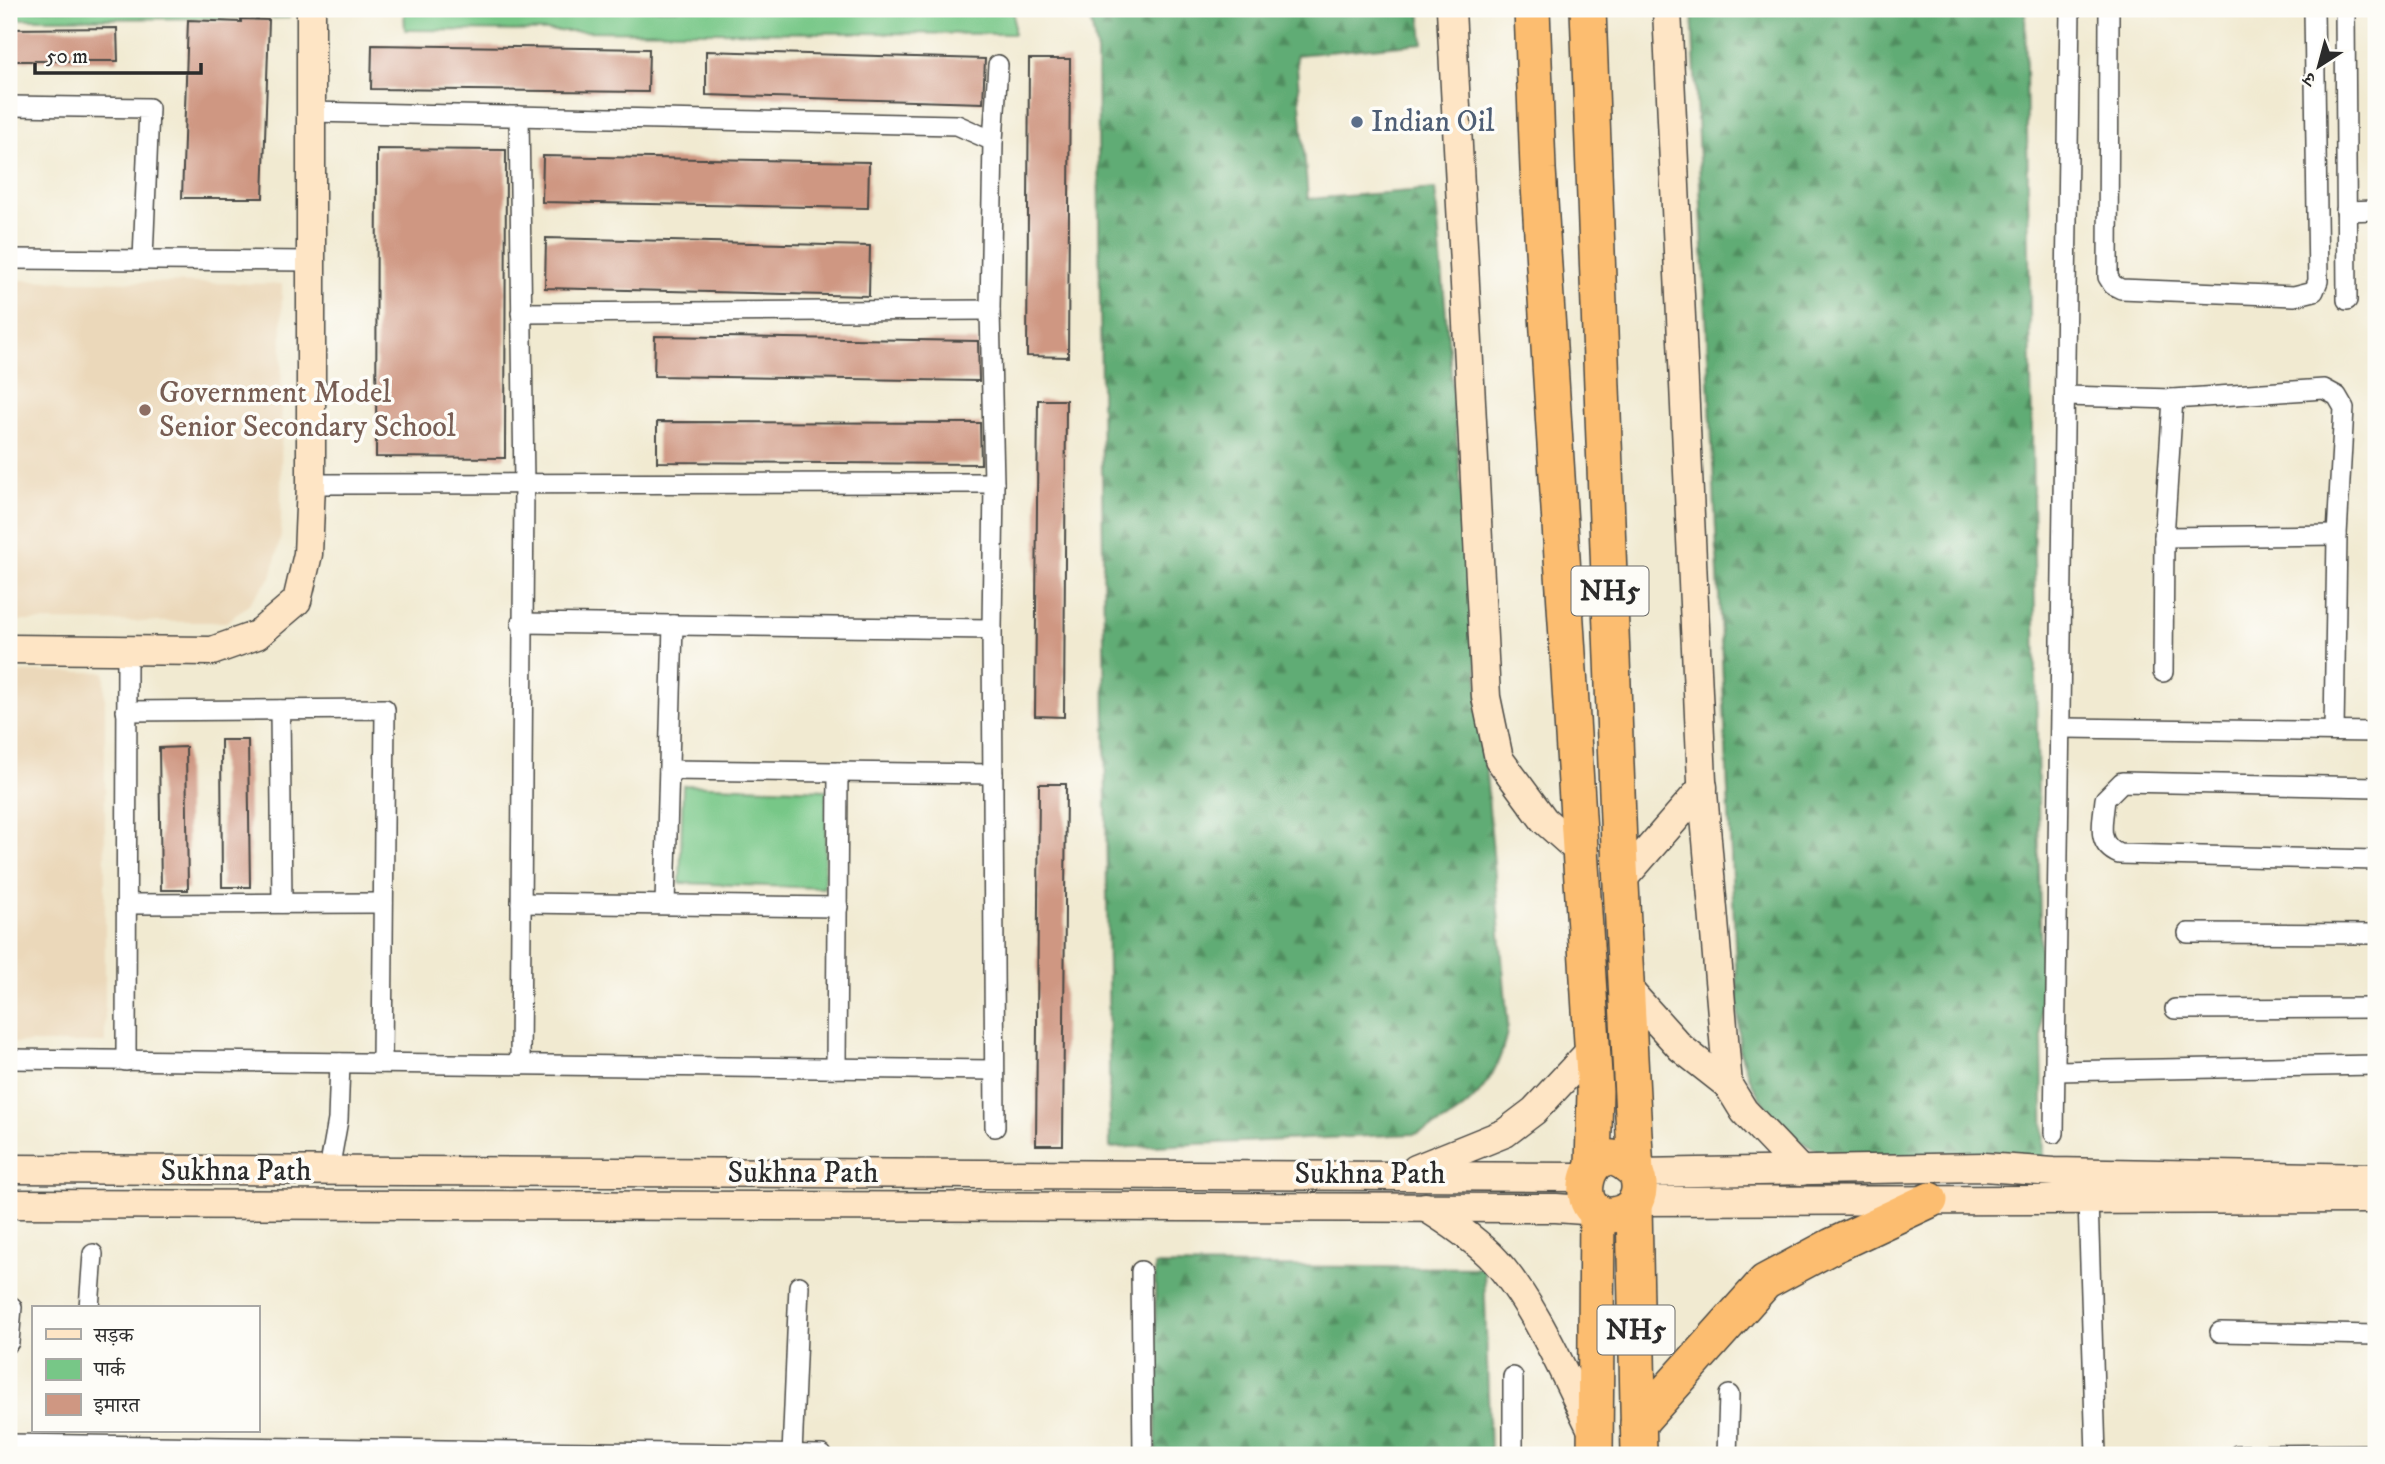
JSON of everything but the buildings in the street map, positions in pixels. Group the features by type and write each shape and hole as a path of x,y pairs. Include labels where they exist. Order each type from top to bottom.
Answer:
{"highway":[{"name":"NH5","path":"1532,9 1538,169 1592,1049 1589,1171 1583,1190 1587,1202 1597,1211 1595,1445"},
{"name":"NH5","path":"1588,9 1635,1193 1639,1440"},
{"path":"1589,1171 1604,1160 1616,1159 1635,1193 1623,1213 1609,1215 1597,1211"},
{"path":"1639,1440 1765,1282 1832,1246 1930,1200"}],"main road":[{"path":"9,649 212,651 257,635 297,601 307,554 311,485 311,9"},
{"path":"1451,9 1486,697 1499,759 1545,820 1580,852"},
{"path":"1667,9 1703,787 1728,1085"},
{"path":"1621,881 1703,787"},
{"path":"1626,987 1681,1048 1728,1085 1744,1111 1801,1171"},
{"path":"1396,1176 1505,1133 1534,1111 1592,1049"},
{"path":"1635,1193 1801,1171 1984,1167 2054,1172 2376,1178"},
{"name":"Sukhna Path","path":"9,1169 1396,1176 1589,1171"},
{"path":"1635,1193 1930,1200 2376,1199"},
{"name":"Sukhna Path","path":"9,1204 1425,1207 1597,1211"},
{"path":"1425,1207 1477,1244 1513,1284 1595,1445"}],"street":[{"path":"2054,1133 2062,728 2070,9"},
{"path":"2109,9 2108,277 2113,285 2122,289 2294,296 2314,291 2318,281 2314,9"},
{"path":"2345,9 2347,300"},
{"path":"995,1127 992,629 994,483 990,310 993,141 999,65"},
{"path":"9,106 149,108 143,260"},
{"path":"309,112 957,125 993,141"},
{"path":"519,116 524,484 520,1065"},
{"path":"2346,211 2376,210"},
{"path":"9,259 310,261"},
{"path":"521,313 990,310"},
{"path":"2066,396 2173,400 2323,389 2337,396 2344,408 2337,535 2334,731"},
{"path":"2163,672 2164,537 2173,400"},
{"path":"311,485 994,483"},
{"path":"2164,537 2337,535"},
{"path":"521,624 992,629"},
{"path":"665,904 673,625"},
{"path":"126,1060 127,650"},
{"path":"127,710 385,709 382,1063"},
{"path":"280,710 282,904"},
{"path":"2062,728 2376,732"},
{"path":"669,770 993,774"},
{"path":"836,1068 838,772"},
{"path":"2376,788 2122,782 2105,799 2102,841 2108,849 2119,854 2376,860"},
{"path":"126,904 383,903"},
{"path":"521,903 838,907"},
{"path":"2188,933 2376,933"},
{"path":"2175,1009 2376,1007"},
{"path":"9,1059 993,1070"},
{"path":"329,1170 338,1120 340,1063"},
{"path":"2056,1071 2376,1065"},
{"path":"2088,1200 2096,1455"},
{"path":"89,1306 93,1254"},
{"path":"1141,1271 1143,1455"},
{"path":"792,1455 799,1286"},
{"path":"9,1307 12,1307 9,1342"},
{"path":"2220,1332 2376,1335"},
{"path":"1513,1377 1513,1455"},
{"path":"1727,1455 1729,1395"},
{"path":"9,1444 85,1438 348,1452 822,1455"},
{"path":"2238,1455 2376,1454"}],"shaded area":[{"name":"Government Model Senior Secondary School","path":"9,280 282,284 281,536 271,577 246,607 226,622 9,621"},
{"path":"9,672 105,672 105,1043 9,1043"}],"green space":[{"path":"9,9 289,9 289,18 9,19"},
{"path":"404,9 1014,9 1014,34 405,30"},
{"path":"1088,9 1420,9 1423,43 1296,55 1308,199 1435,189 1508,1025 1498,1063 1478,1094 1451,1118 1415,1134 1110,1148 1097,52"},
{"path":"1692,9 2025,9 2044,1161 1841,1157 1822,1153 1793,1135 1770,1112 1752,1084 1740,1052"},
{"path":"683,785 827,790 824,888 680,883"},
{"path":"1155,1265 1484,1268 1490,1455 1156,1455"}],"place":[{"name":"Indian Oil","path":"1357,122"},
{"name":"Government Model Senior Secondary School","path":"145,410"}]}
